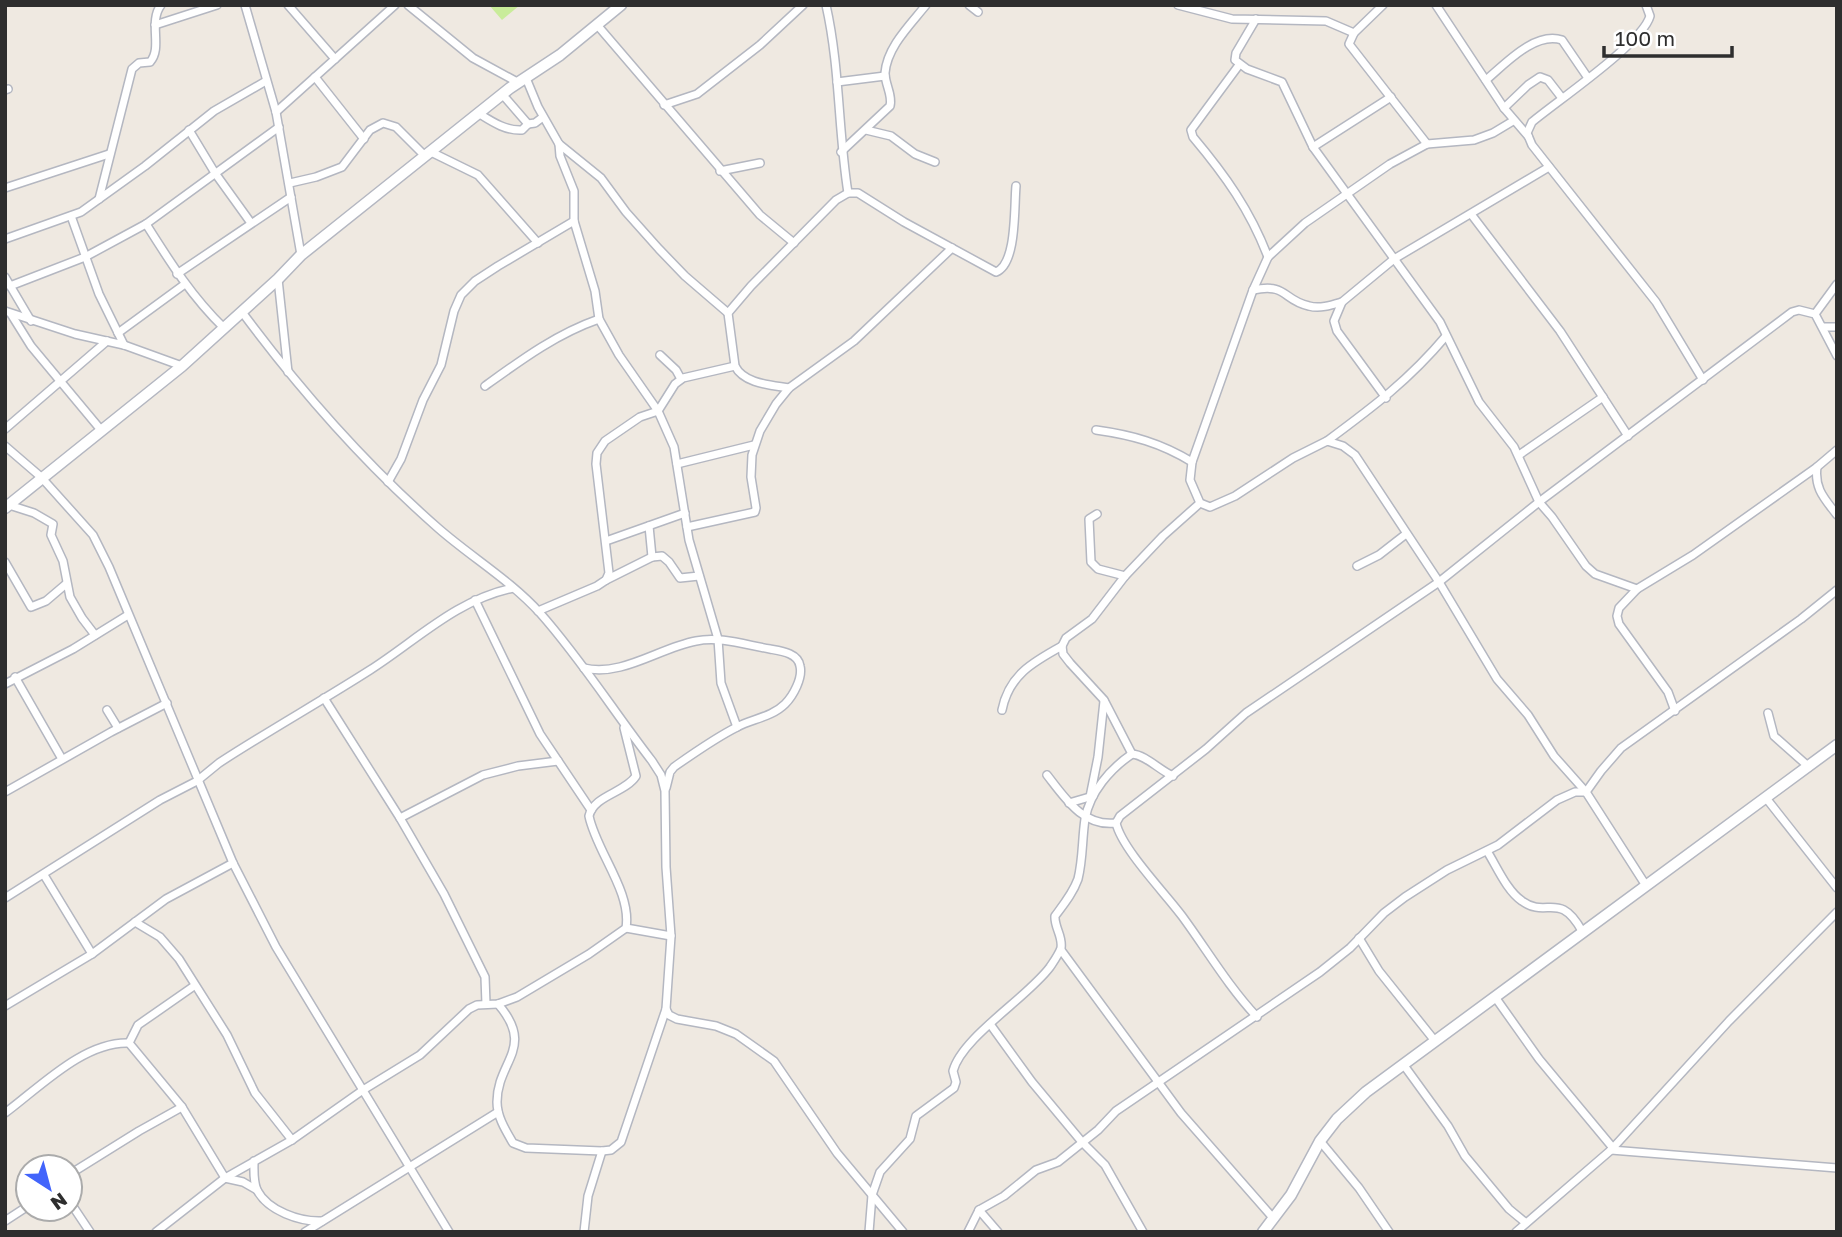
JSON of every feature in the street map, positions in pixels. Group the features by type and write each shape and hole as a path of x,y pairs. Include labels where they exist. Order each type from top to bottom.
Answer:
{"street":[{"path":"99,200 132,69 139,63 154,59 153,5"},
{"path":"155,15 162,5"},
{"path":"155,25 217,5"},
{"path":"245,5 276,112 301,255"},
{"path":"288,5 335,59"},
{"path":"276,112 395,5"},
{"path":"408,5 473,58 522,80 559,144 601,178 626,212 685,276 728,313 735,366 739,372 746,377 789,388"},
{"path":"7,507 181,366 301,255 502,94 598,26 621,5"},
{"path":"826,5 836,55 841,152 848,193"},
{"path":"841,152 890,106 892,100 885,76 887,61 894,47 926,5"},
{"path":"969,5 978,12"},
{"path":"1178,5 1232,19 1326,21 1354,33"},
{"path":"1383,5 1354,33 1349,44 1427,144"},
{"path":"1436,5 1513,121 1528,136 1549,167 1656,302 1703,380"},
{"path":"1528,136 1527,129 1532,122 1644,31 1650,16 1646,5"},
{"path":"664,105 683,100 707,87 760,45 800,6"},
{"path":"1256,19 1236,53 1235,60 1238,65 1282,82 1313,147 1433,311 1479,402 1508,437 1539,502 1586,566 1595,574 1637,589"},
{"path":"598,26 720,171 760,215 794,243"},
{"path":"1486,80 1534,43 1546,38 1562,40 1588,78"},
{"path":"1238,65 1191,130 1243,203 1256,226 1268,257"},
{"path":"837,82 885,76"},
{"path":"314,77 364,139"},
{"path":"1504,108 1540,77 1546,78 1562,98"},
{"path":"5,239 71,216 99,200 214,111 266,81"},
{"path":"502,94 528,124"},
{"path":"1313,147 1391,97"},
{"path":"478,113 494,123 514,130 522,130 543,117"},
{"path":"1446,336 1421,365 1386,398 1327,441 1293,458 1218,506 1210,507 1200,503 1190,480 1192,461 1253,290 1268,257 1305,223 1390,164 1427,144 1474,140 1513,121"},
{"path":"290,183 342,167 370,130 383,123 396,127 428,154 478,175 538,243"},
{"path":"10,286 85,257 146,224 279,127"},
{"path":"190,130 215,173 251,223"},
{"path":"866,130 891,136 915,154 935,162"},
{"path":"559,144 560,156 574,191 575,221 596,291 599,319 658,411 674,447 687,527 718,639 721,683 737,727"},
{"path":"5,188 109,154"},
{"path":"720,171 760,163"},
{"path":"1253,290 1277,289 1311,307 1342,302 1394,259 1549,167"},
{"path":"728,313 836,200 848,193 858,194 992,272 1001,271 1013,240 1016,186"},
{"path":"177,274 291,197"},
{"path":"1471,214 1560,331 1628,436"},
{"path":"71,216 99,294 124,345"},
{"path":"388,482 401,459 423,400 441,365 454,311 461,295 475,281 575,221"},
{"path":"146,224 177,274 200,304 224,328"},
{"path":"687,527 755,512 757,508 751,477 751,455 776,404 789,388 854,341 952,248"},
{"path":"5,277 31,321"},
{"path":"278,279 288,374"},
{"path":"118,333 185,284"},
{"path":"1815,314 1837,284"},
{"path":"1342,302 1334,321 1337,331 1386,398"},
{"path":"1047,775 1069,803 1086,817 1103,824 1116,823 1126,811 1173,776 1246,713 1439,582 1539,502 1791,312 1799,310 1815,314 1837,356"},
{"path":"242,312 288,374 388,482 440,530 538,611 584,667 661,775 665,791 666,867 671,936 666,1009 621,1142 611,1150 602,1151 519,1147 513,1143 498,1112 498,1090 513,1052 515,1038 512,1025 498,1004"},
{"path":"8,313 124,345 181,366"},
{"path":"8,313 101,429"},
{"path":"485,386 552,340 599,319"},
{"path":"1823,327 1837,327"},
{"path":"5,429 107,341"},
{"path":"660,355 676,370 681,379"},
{"path":"606,580 610,564 599,501 597,453 605,441 621,428 658,411 681,379 735,366"},
{"path":"1518,455 1603,397"},
{"path":"1097,430 1160,444 1192,461"},
{"path":"1327,441 1343,446 1355,455 1439,582 1497,679 1528,715 1554,756 1586,792 1645,884"},
{"path":"677,464 754,445"},
{"path":"5,446 41,477 93,535 109,567 233,863 276,947 449,1232"},
{"path":"1675,711 1668,692 1619,624 1619,608 1637,589 1693,555 1837,450"},
{"path":"1817,467 1815,480 1821,494 1837,515"},
{"path":"1132,754 1104,701 1063,654 1062,646 1066,638 1092,619 1125,576 1163,536 1200,503"},
{"path":"7,507 34,513 54,524 51,535 63,561 66,584 76,609 95,635"},
{"path":"607,541 685,513"},
{"path":"1097,514 1089,519 1091,562 1098,569 1125,576"},
{"path":"649,526 652,557"},
{"path":"1357,566 1379,555 1406,534"},
{"path":"538,611 597,586 652,557 666,558 680,578 699,576"},
{"path":"5,562 8,573 31,607 46,601 66,584"},
{"path":"5,898 160,800 197,781 219,763 373,668 457,608 513,588"},
{"path":"1586,792 1621,748 1837,590"},
{"path":"475,600 522,701 591,810 591,823 624,901 628,918 626,928"},
{"path":"5,684 73,649 128,615"},
{"path":"584,667 607,671 677,646 718,639 790,654 799,661 801,669 792,694 784,705 771,714 737,727 674,767 665,791"},
{"path":"1002,710 1009,686 1017,675 1029,664 1062,646"},
{"path":"15,677 62,759"},
{"path":"324,698 400,818 444,894 485,977 486,1004"},
{"path":"869,1232 872,1195 880,1172 910,1139 914,1119 954,1088 954,1066 990,1024 1041,979 1060,950 1061,940 1054,920 1078,878 1098,757 1104,701"},
{"path":"5,792 167,703"},
{"path":"107,710 118,728"},
{"path":"1768,713 1774,736 1809,767"},
{"path":"591,810 596,804 631,783 636,776 623,724"},
{"path":"1263,1232 1303,1175 1320,1141 1337,1119 1366,1092 1837,745"},
{"path":"1069,803 1092,796 1102,782 1132,754 1138,754 1161,771 1173,776"},
{"path":"400,818 483,775 518,766 558,761"},
{"path":"968,1232 979,1210 1004,1196 1036,1170 1058,1162 1116,1111 1257,1017 1341,956 1384,912 1447,870 1487,852 1557,800 1575,792 1586,792"},
{"path":"1766,799 1837,888"},
{"path":"1116,823 1124,842 1182,916 1231,987 1257,1017"},
{"path":"1487,852 1522,901 1537,907 1565,909 1576,919 1582,931"},
{"path":"5,1006 92,954 166,899 233,863"},
{"path":"44,875 92,954"},
{"path":"1516,1232 1612,1149 1729,1021 1837,912"},
{"path":"135,922 171,948 227,1035 256,1093 292,1140"},
{"path":"156,1232 225,1178 292,1140 419,1055 469,1009 498,1004 539,984 626,928 671,936"},
{"path":"1359,938 1386,979 1435,1041"},
{"path":"1060,950 1181,1113 1274,1219"},
{"path":"129,1043 138,1026 194,986"},
{"path":"1494,997 1539,1059 1612,1149 1837,1167"},
{"path":"666,1009 669,1015 677,1019 716,1026 736,1034 774,1061 837,1153 903,1232"},
{"path":"990,1024 1032,1082 1105,1165 1143,1232"},
{"path":"5,1112 73,1062 116,1043 129,1043"},
{"path":"129,1043 182,1107 225,1178 243,1182 275,1206 300,1220 324,1220"},
{"path":"1403,1064 1448,1126 1465,1156 1509,1209 1526,1223"},
{"path":"84,1165 182,1107"},
{"path":"305,1232 498,1112"},
{"path":"1320,1141 1359,1188 1389,1232"},
{"path":"583,1232 588,1196 602,1151"},
{"path":"254,1161 257,1190"},
{"path":"870,1219 881,1206"},
{"path":"979,1210 998,1232"}],"green space":[{"path":"489,5 520,5 502,20"}]}
